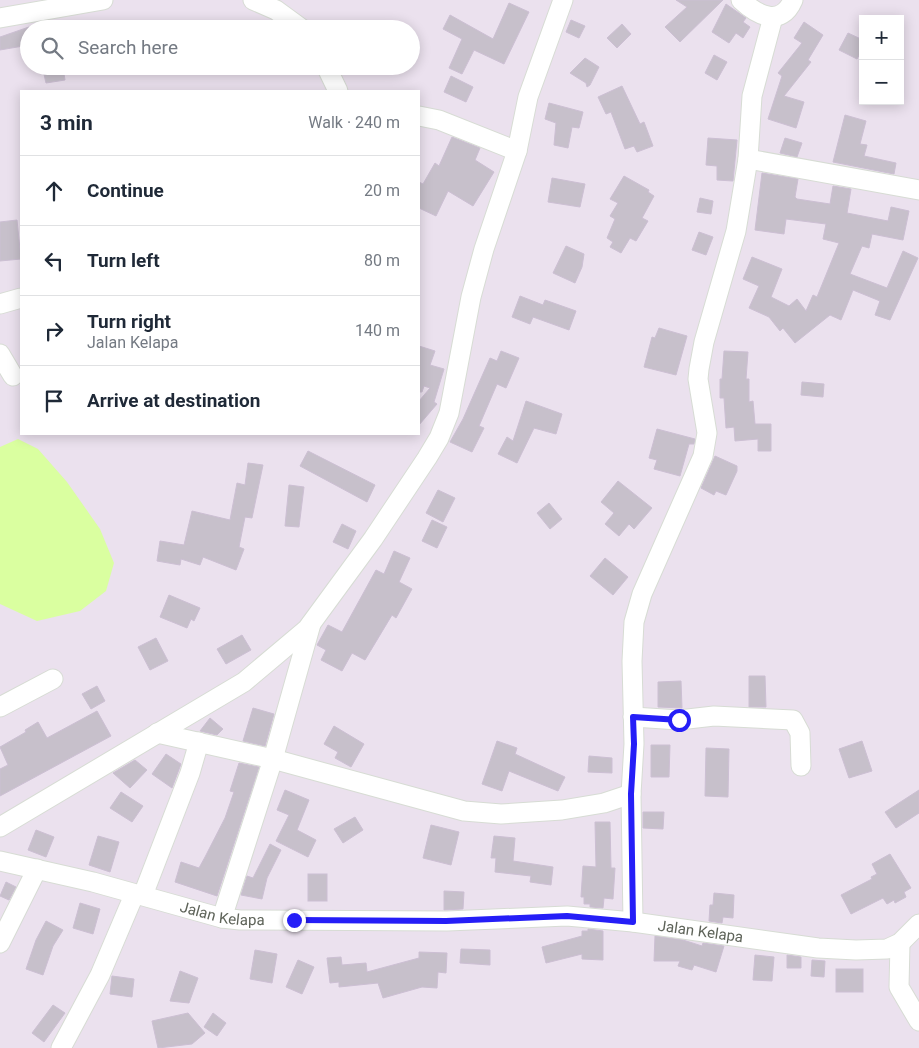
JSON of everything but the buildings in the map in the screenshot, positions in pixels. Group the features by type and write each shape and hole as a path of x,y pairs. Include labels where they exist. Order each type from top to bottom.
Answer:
{"street":[{"path":"0,18 103,0"},
{"path":"253,0 276,10 290,20"},
{"path":"0,827 244,682 310,624 373,539 439,438 449,413 471,297 484,249 518,152 528,97 563,0"},
{"path":"742,0 757,14 773,17 788,8 793,0"},
{"path":"633,922 631,794 634,744 632,661 636,608 704,456 707,432 699,386 699,368 704,342 736,231 748,159 752,96 773,17"},
{"path":"330,75 338,90"},
{"path":"420,116 439,120 518,152"},
{"path":"748,159 919,190"},
{"path":"0,304 20,298"},
{"path":"0,354 13,376"},
{"path":"222,918 273,759 310,624"},
{"path":"0,707 52,679"},
{"path":"633,717 679,720 714,716 793,720 800,733 801,766"},
{"path":"157,733 273,759 441,806 478,813 501,814 562,810 604,803 631,794"},
{"path":"61,1048 100,975 138,895 190,773 199,742"},
{"name":"Jalan Kelapa","path":"0,861 93,882 222,918 446,921 567,916 633,922 818,948 879,949 900,943"},
{"path":"0,943 37,868"},
{"path":"919,924 900,943 899,986 919,1021"}],"shaded area":[{"path":"18,439 38,449 67,482 100,529 114,563 106,591 80,611 37,621 0,604 0,447"}],"route":[{"path":"294,920 446,921 567,916 633,922 631,794 634,744 633,717 679,720"}]}
